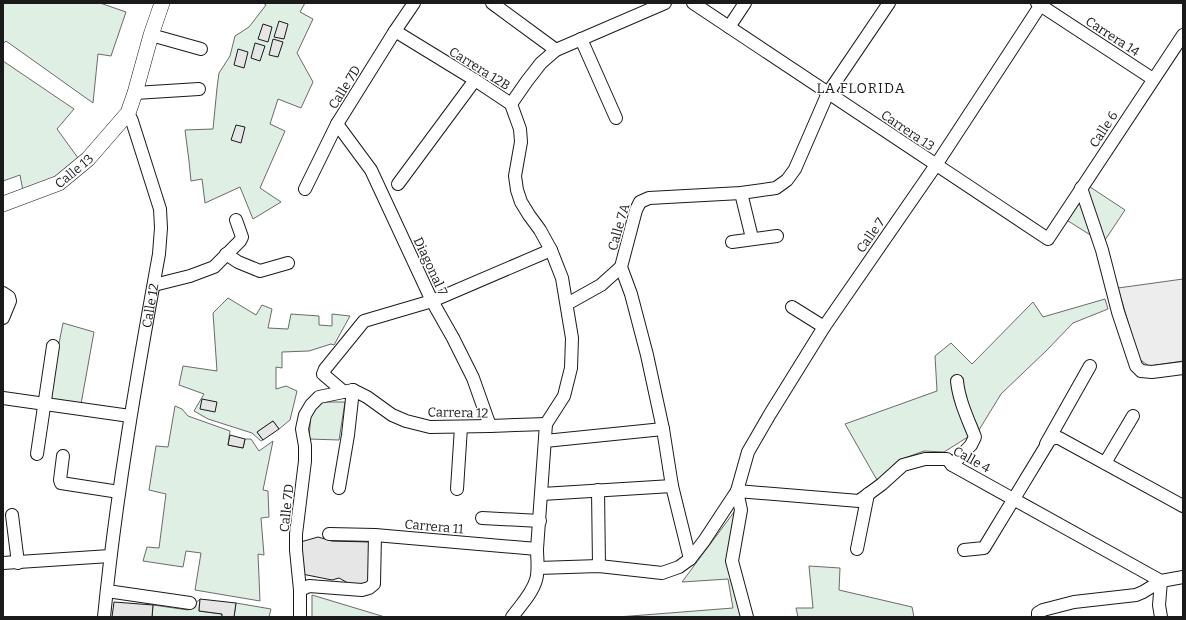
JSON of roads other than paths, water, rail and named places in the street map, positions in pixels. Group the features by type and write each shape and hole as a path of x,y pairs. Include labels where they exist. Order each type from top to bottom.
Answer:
{"main road":[{"path":"128,112 162,3"},
{"name":"Calle 13","path":"3,204 59,183 88,159 128,112"}],"street":[{"name":"Calle 7D","path":"305,189 337,124 414,3"},
{"path":"492,3 556,50"},
{"path":"511,104 541,62 556,50 665,3"},
{"name":"Carrera 13","path":"693,3 1048,240"},
{"path":"729,27 745,3"},
{"name":"Calle 7A","path":"690,559 672,486 663,429 647,355 631,294 621,267 636,210 640,202 649,198 741,193 776,188 787,180 795,169 828,93 889,3"},
{"name":"Carrera 14","path":"1040,4 1153,78"},
{"name":"Calle 7","path":"737,491 748,452 824,327 936,165 1040,4"},
{"name":"Carrera 12B","path":"395,31 511,104 520,129 521,142 516,176 517,190 529,215 540,230 551,250 562,278 572,338 571,368 564,396 546,424"},
{"path":"151,35 201,49"},
{"name":"Calle 6","path":"1048,240 1153,78 1183,35"},
{"path":"581,39 616,118"},
{"path":"398,184 475,80"},
{"path":"135,93 199,89"},
{"name":"Calle 12","path":"104,617 110,556 130,416 154,285 160,248 161,228 160,209 128,112"},
{"name":"Diagonal 7","path":"337,124 371,170 432,301 453,338 472,378 490,426"},
{"path":"1081,188 1102,250 1118,312 1136,366 1141,371 1152,372 1183,368"},
{"path":"741,193 752,238"},
{"path":"154,285 190,276 214,267 240,241 242,237 236,220"},
{"path":"732,242 752,238 777,236"},
{"path":"432,301 551,250"},
{"path":"226,254 238,262 260,271 288,263"},
{"path":"566,304 601,285 621,267"},
{"path":"3,293 9,298 10,301 3,318"},
{"name":"Carrera 12","path":"432,301 364,321 325,369 323,374 348,391 367,397 392,415 406,421 430,427 546,424"},
{"path":"792,307 824,327"},
{"path":"37,454 53,346"},
{"path":"1014,498 1090,366"},
{"path":"952,465 971,445 975,437 958,391 957,381"},
{"path":"339,488 348,435 348,391"},
{"name":"Calle 7D","path":"300,617 300,590 296,534 305,461 305,446 302,429 305,415 311,404 319,396 348,391"},
{"path":"3,398 130,416"},
{"path":"1105,464 1133,416"},
{"path":"512,617 531,591 536,580 538,568 537,549 546,424"},
{"path":"457,489 462,427"},
{"path":"545,440 663,429"},
{"path":"964,550 984,548 1049,441 1053,438 1059,438 1183,506"},
{"path":"63,456 60,480 61,483 119,492"},
{"name":"Calle 4","path":"737,491 858,501 882,484 903,465 925,459 947,459 952,465 1014,498 1161,581"},
{"path":"542,494 672,486"},
{"path":"598,490 599,566"},
{"path":"538,568 599,566 662,573 679,567 690,559 704,541 737,491"},
{"path":"737,491 741,510 732,561 746,617"},
{"path":"857,549 868,494"},
{"path":"12,515 18,563"},
{"path":"482,518 540,521"},
{"name":"Carrera 11","path":"329,534 375,535 537,549"},
{"path":"300,590 309,586 362,590 369,588 374,584 375,535"},
{"path":"3,563 110,556"},
{"path":"1038,617 1038,613 1042,610 1074,602 1136,595 1161,581 1183,577"},
{"path":"1161,581 1159,605 1161,617"},
{"path":"107,591 190,603"}],"district":[{"name":"LA FLORIDA","path":"861,88"}]}
